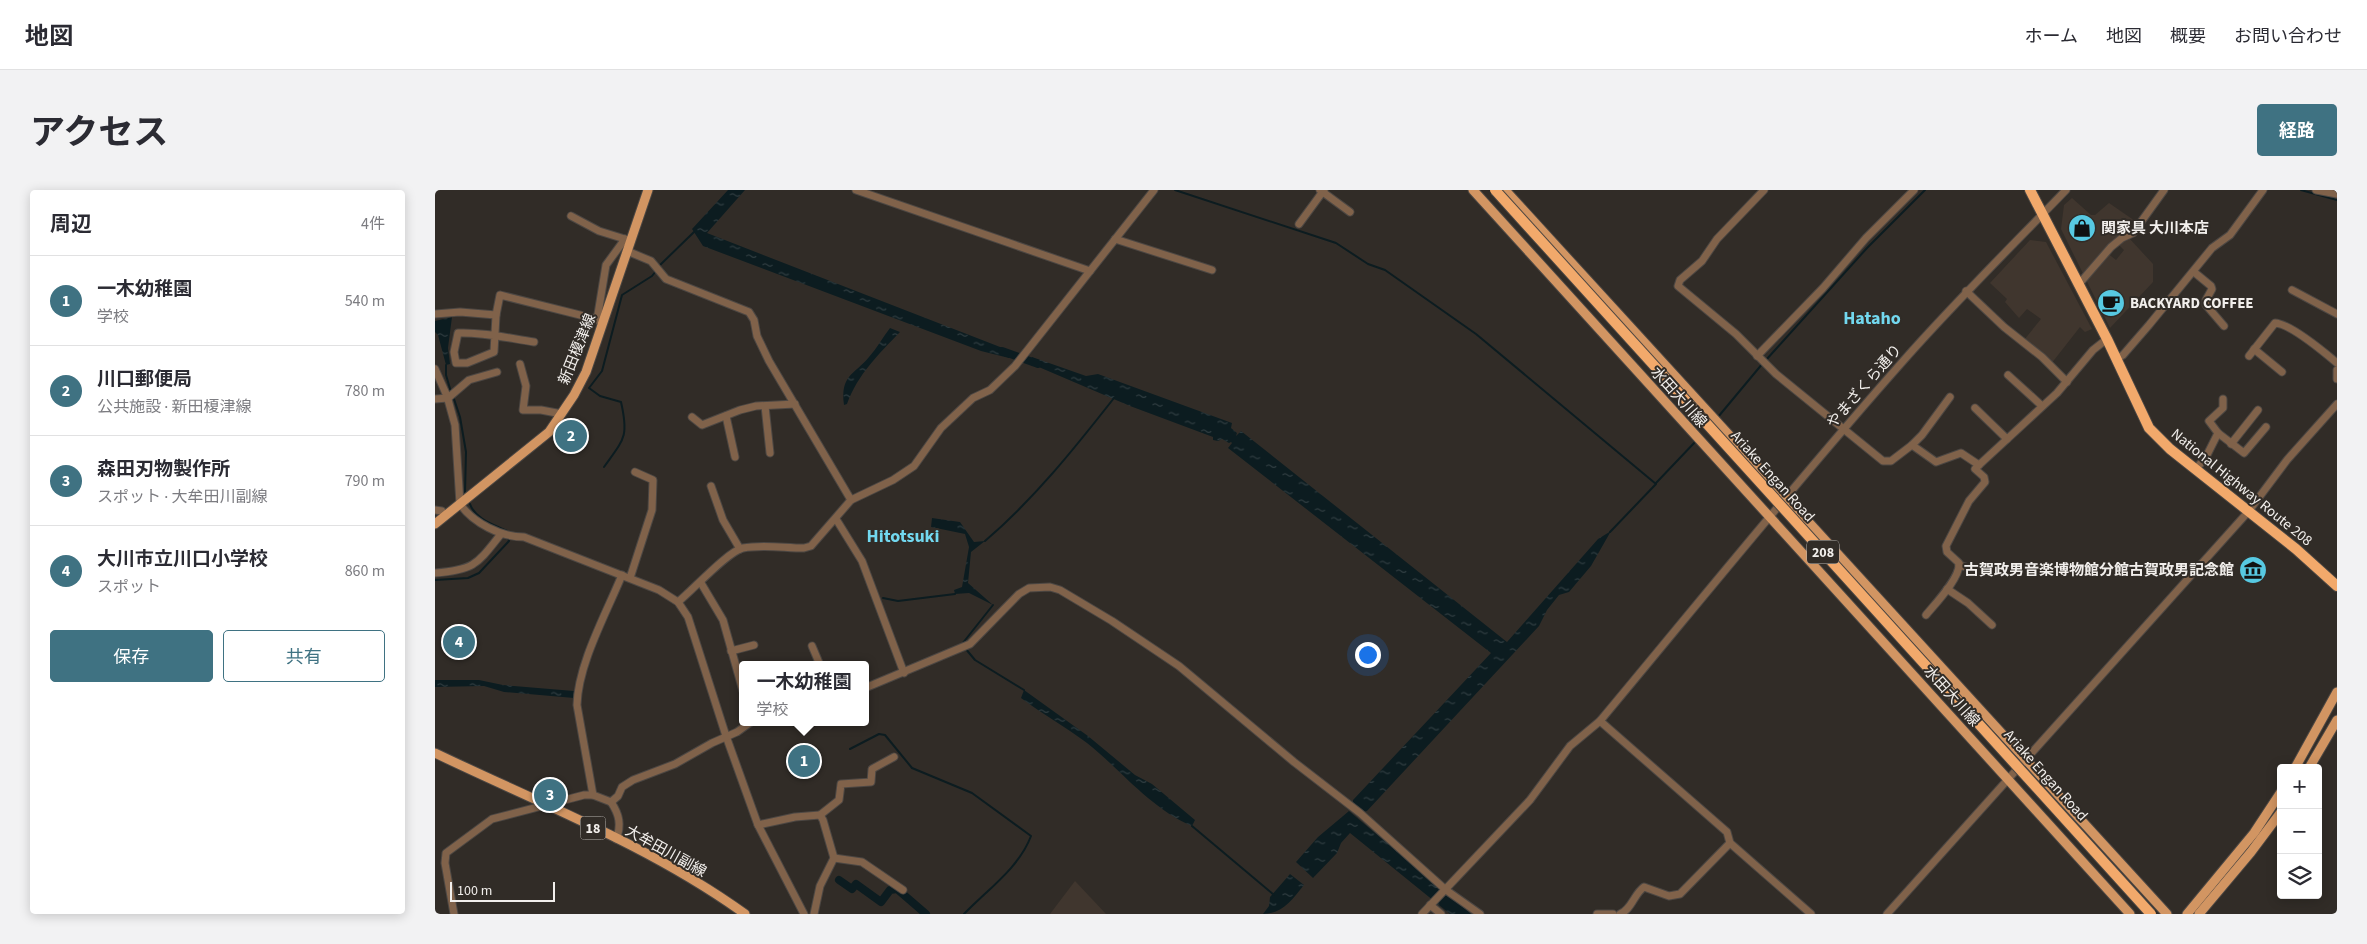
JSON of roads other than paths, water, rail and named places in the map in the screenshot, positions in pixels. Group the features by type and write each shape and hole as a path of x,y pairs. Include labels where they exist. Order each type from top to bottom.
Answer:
{"highway":[{"name":"Ariake Engan Road","path":"1495,190 2151,914"},
{"name":"Ariake Engan Road","path":"1500,190 1791,514 2157,914"},
{"name":"National Highway Route 208","path":"2030,190 2107,339 2149,428 2158,439 2296,549 2337,586"}],"main road":[{"name":"新田榎津線","path":"435,524 549,432 562,414 585,372 601,320 627,252 628,240 648,190"},
{"name":"水田大川線","path":"1473,190 2130,914"},
{"name":"水田大川線","path":"1505,190 2167,914"},
{"path":"2297,764 2337,692"},
{"path":"2311,764 2337,720"},
{"name":"大牟田川副線","path":"435,753 616,839 697,883 745,914"},
{"path":"2187,914 2253,833 2277,798"},
{"path":"2199,914 2251,852 2277,817"}],"street":[{"path":"856,190 1090,271"},
{"path":"678,602 701,583 724,559 740,549 804,548 814,543 851,500 893,480 914,466 941,428 973,398 990,390 1015,366 1154,190"},
{"path":"1764,190 1717,239 1702,261 1678,284 1736,334 1769,367 1844,430 1887,462 1912,445 1922,435 1950,397"},
{"path":"1757,356 1823,288 1866,238 1915,190"},
{"name":"やまざくら通り","path":"1422,914 1530,800 1570,746 1600,721 1844,430 1966,292 2066,190"},
{"path":"2079,284 2111,247 2133,233 2164,190"},
{"path":"2116,359 2123,355 2194,272 2212,248 2230,235 2263,190"},
{"path":"2316,190 2337,194"},
{"path":"1299,224 1322,191 1350,212"},
{"path":"534,342 495,335 475,332 458,333 454,352 456,363 467,363 494,352 495,335 496,315 500,295 601,320 606,265 628,240 599,231 571,216"},
{"path":"1115,240 1212,271"},
{"path":"627,252 645,258 654,264 659,274 666,279 749,312 755,320 757,336 761,344 851,500"},
{"path":"2194,272 2211,286 2212,289 2206,300 2206,306 2225,326"},
{"path":"2292,290 2337,314"},
{"path":"1966,292 2004,327 2042,357 2067,382"},
{"path":"435,314 461,312 496,315"},
{"path":"2249,356 2273,324 2279,323 2310,339 2318,349 2337,363"},
{"path":"1972,569 1959,565 1947,552 1946,546 1969,501 1985,482 1984,477 1975,469 2067,382 2093,350 2107,339"},
{"path":"2254,349 2282,372"},
{"path":"520,364 526,386 523,410 541,410 562,414"},
{"path":"435,369 451,395 455,425 460,504 468,515 506,535 524,536 659,590 678,602 688,617 726,736 758,826 804,914"},
{"path":"2337,370 2337,379"},
{"path":"435,399 451,395 469,380 497,372"},
{"path":"2008,375 2041,405"},
{"path":"2223,399 2223,408 2209,421 2218,434 2244,453 2266,427"},
{"path":"692,417 703,425 740,410 795,404"},
{"path":"1887,914 2007,778 2248,512 2287,460 2337,404"},
{"path":"765,406 770,453"},
{"path":"1975,408 2007,439"},
{"path":"2231,444 2258,410"},
{"path":"726,416 735,457"},
{"path":"2195,470 2206,457 2218,434"},
{"path":"1912,445 1936,462 1961,453 1979,465"},
{"path":"593,795 577,705 577,693 590,653 626,577 653,504 653,480 635,472"},
{"path":"711,486 730,534 740,549"},
{"path":"435,510 442,511 445,516"},
{"path":"836,519 862,561 904,673"},
{"path":"435,573 453,572 475,565 506,535"},
{"path":"1926,615 1947,589 1959,565"},
{"path":"701,583 723,620 739,678"},
{"path":"869,686 964,646 1024,591 1039,587 1060,590 1073,596 1179,666 1360,813 1445,890 1480,914"},
{"path":"1947,589 1968,603 1992,625"},
{"path":"731,651 754,644"},
{"path":"812,646 818,661"},
{"path":"1600,721 1727,832 1730,843 1811,914"},
{"path":"611,802 623,787 633,780 675,764 744,726"},
{"path":"758,826 795,817 820,815 839,800 841,784 871,782 872,770 894,757"},
{"path":"454,914 445,863 446,853 492,819 544,805 593,795 611,802 620,820 620,831 616,839"},
{"path":"814,914 820,886 835,858 820,815"},
{"path":"1620,914 1627,909 1644,887 1669,896 1681,894 1730,843"},
{"path":"835,858 862,862 903,890"},
{"path":"1431,904 1441,914"},
{"path":"1597,914 1613,914"}],"water":[{"path":"728,190 745,190 707,233 1013,352 1009,358 981,351 703,246 692,229"},
{"path":"452,317 448,348 450,364 446,365 438,335 435,332 435,321"},
{"path":"890,328 900,332 869,365 857,383 847,404 844,405 843,395 846,381 872,354"},
{"path":"1032,357 1086,376 1098,374 1232,423 1231,428 1237,433 1236,436 1241,431 1507,642 1598,539 1611,531 1591,566 1569,592 1559,595 1547,610 1539,626 1367,811 1363,812 1353,804 1353,800 1491,653 1228,448 1231,442 1229,443 1222,439 1218,441 1213,440 1213,437 1130,406 1027,362"},
{"path":"932,518 960,522 974,542 985,541 971,552 968,583 993,605 969,593 955,594 954,590 962,587 969,547 965,534 931,527"},
{"path":"435,680 479,680 503,685 574,691 574,698 504,692 484,686 435,687"},
{"path":"1024,690 1088,736 1135,775 1152,784 1195,820 1192,826 1163,809 1087,743 1021,698"},
{"path":"1349,811 1471,914 1450,914 1350,833 1341,843 1337,853 1313,878 1296,862 1318,837"},
{"path":"1290,874 1304,885 1291,901 1281,909 1276,912 1263,914 1269,906 1270,897"}],"waterway":[{"path":"1175,190 1336,243 1368,264 1385,270 1476,334 1656,484 1610,532"},
{"path":"1766,360 1867,248 1925,190"},
{"path":"2301,190 2337,200"},
{"path":"658,267 694,232"},
{"path":"604,467 623,437 625,423 621,402 600,396 589,388 602,371 622,295 652,276 656,271"},
{"path":"1002,351 1038,364"},
{"path":"1718,417 1763,363"},
{"path":"446,365 446,375 451,392"},
{"path":"453,396 460,417 466,452 465,492"},
{"path":"985,541 1037,491 1069,455 1114,398"},
{"path":"1656,483 1696,441"},
{"path":"470,504 481,518 508,533"},
{"path":"435,580 468,578 479,573 509,541 508,538"},
{"path":"883,598 898,601 955,594"},
{"path":"962,644 993,605"},
{"path":"965,648 975,660 1024,690"},
{"path":"850,749 879,734 885,735 912,768 972,793 1031,836 1026,848 1011,868 964,914"},
{"path":"1192,826 1274,895"},
{"path":"839,880 852,889 856,884 881,902 890,890 897,889 926,914"}],"place":[{"name":"関家具 大川本店","path":"2082,228"},
{"name":"BACKYARD COFFEE","path":"2111,303"},
{"name":"川口郵便局","path":"571,436"},
{"name":"古賀政男音楽博物館分館古賀政男記念館","path":"2253,570"},
{"name":"大川市立川口小学校","path":"459,642"},
{"name":"一木幼稚園","path":"804,761"},
{"name":"森田刃物製作所","path":"550,795"}],"district":[{"name":"Hataho","path":"1872,318"},
{"name":"Hitotsuki","path":"903,536"}]}
